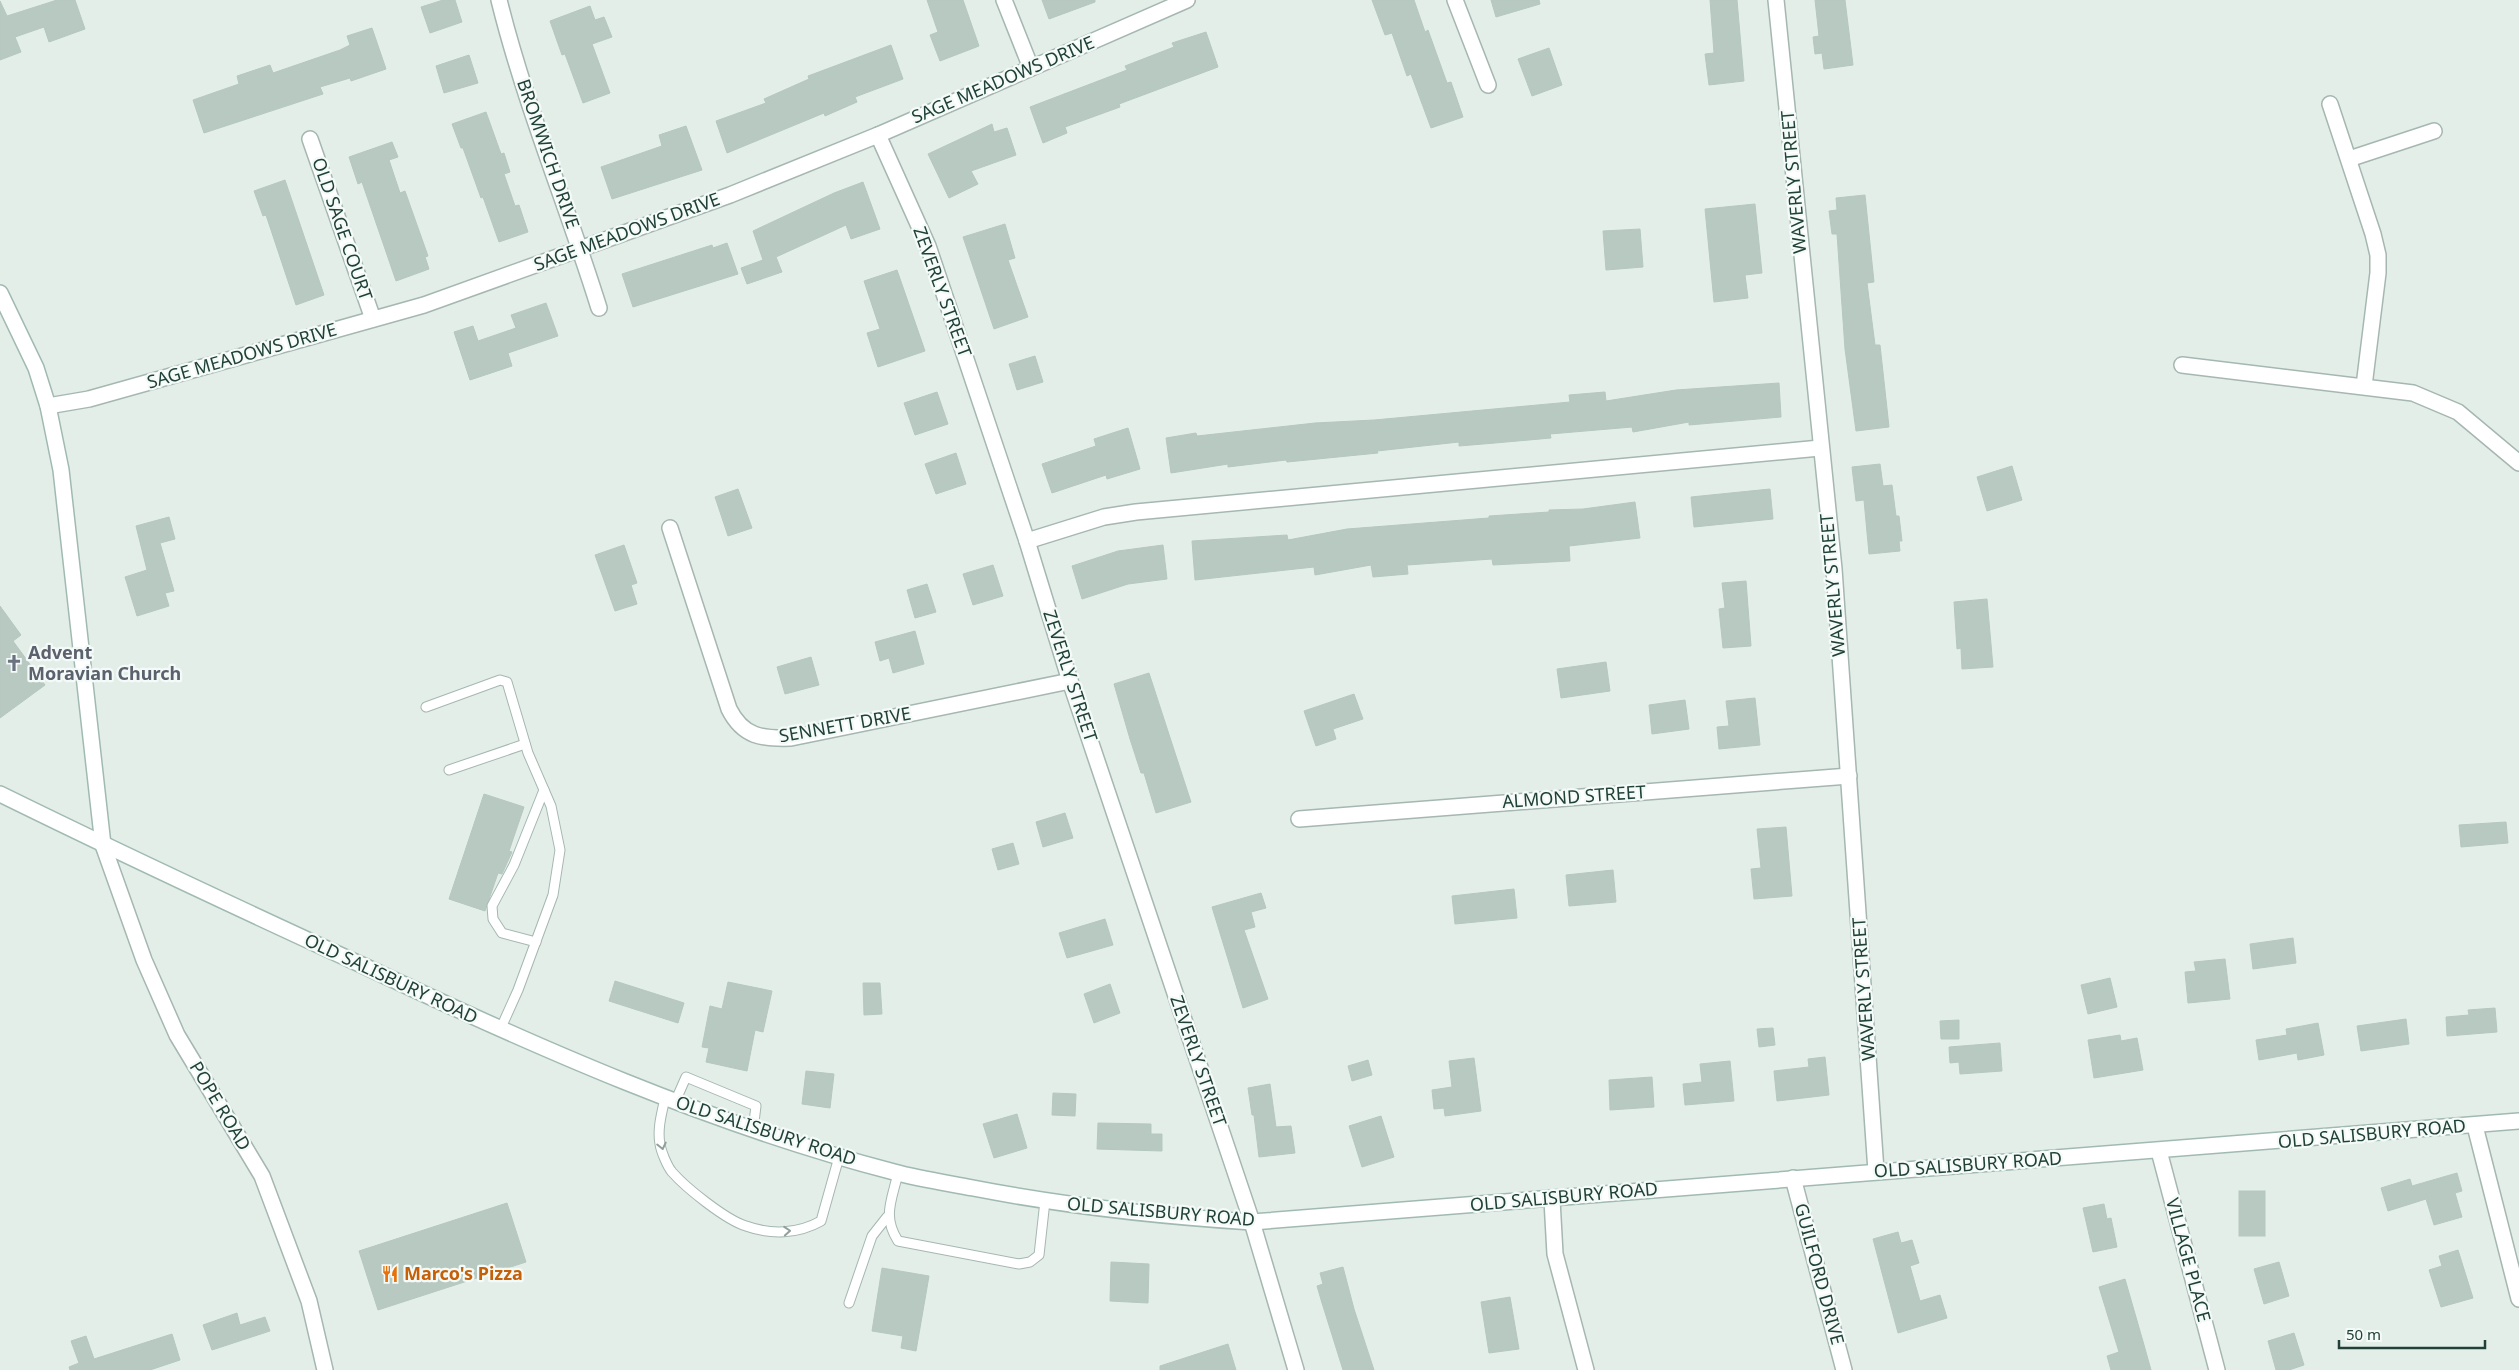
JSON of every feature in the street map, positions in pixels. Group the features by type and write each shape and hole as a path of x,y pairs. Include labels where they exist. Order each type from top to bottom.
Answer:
{"street":[{"name":"BROMWICH DRIVE","path":"499,0 508,36 537,127 581,248 599,308"},
{"path":"1004,0 1031,68"},
{"name":"SAGE MEADOWS DRIVE","path":"48,406 90,399 424,304 730,195 878,135 1187,0"},
{"path":"1454,0 1488,85"},
{"name":"WAVERLY STREET","path":"1776,0 1820,448 1834,569 1850,776 1876,1171"},
{"path":"2330,104 2373,234 2378,255 2378,273 2364,386"},
{"path":"2349,159 2434,131"},
{"name":"ZEVERLY STREET","path":"878,135 928,246 1027,541 1070,680 1252,1222 1296,1370"},
{"name":"OLD SAGE COURT","path":"310,139 374,319"},
{"name":"POPE ROAD","path":"0,293 36,368 48,406 61,470 103,845 144,960 177,1035 262,1176 309,1302 325,1370"},
{"path":"2182,365 2413,393 2458,412 2519,464"},
{"path":"1027,541 1104,517 1136,512 1820,448"},
{"name":"SENNETT DRIVE","path":"670,528 728,709 736,722 754,734 771,739 791,738 1070,680"},
{"name":"ALMOND STREET","path":"1299,819 1850,776"},
{"name":"OLD SALISBURY ROAD","path":"0,794 103,845 500,1030 670,1100 753,1130 838,1157 898,1173 1045,1202 1163,1216 1252,1222 1552,1200 1876,1171 2160,1151 2519,1122"},
{"path":"2475,1126 2519,1299"},
{"name":"VILLAGE PLACE","path":"2160,1151 2217,1370"},
{"name":"GUILFORD DRIVE","path":"1793,1178 1844,1370"},
{"path":"1552,1200 1554,1254 1586,1370"}],"lane":[{"path":"426,708 500,680 507,682 526,744 551,806 560,850 553,895 518,990 500,1030"},
{"path":"448,770 526,744"},
{"path":"536,942 502,933 493,918 492,906 514,865 544,790"},
{"path":"753,1130 756,1106 686,1077 670,1100 660,1120 660,1144 670,1170 719,1210 746,1226 784,1233 808,1228 821,1221 838,1157"},
{"path":"898,1173 888,1217 890,1230 898,1242 1019,1264 1030,1262 1039,1255 1045,1202"},
{"path":"849,1303 872,1236 888,1217"}],"building":[{"path":"57,0 75,0 85,29 49,42 44,27 15,37 21,52 0,60 0,1 7,16"},
{"path":"443,0 455,0 462,22 430,33 421,7"},
{"path":"927,0 963,0 979,46 940,61 930,35 938,32"},
{"path":"1042,0 1095,0 1095,2 1049,19"},
{"path":"1372,0 1414,0 1425,32 1428,30 1447,83 1451,82 1463,117 1431,128 1411,74 1407,76 1392,33 1385,35"},
{"path":"1491,0 1539,0 1540,4 1496,17"},
{"path":"1710,0 1737,0 1744,81 1709,85 1705,54 1714,53"},
{"path":"1815,0 1845,0 1853,65 1824,69 1822,53 1815,54 1813,37 1819,36"},
{"path":"590,6 595,20 604,17 612,37 592,44 610,93 583,103 565,54 562,55 550,21"},
{"path":"372,28 386,69 351,81 350,78 320,87 323,94 204,133 193,100 239,84 237,76 270,65 273,73 340,50 350,45 347,36"},
{"path":"1206,32 1218,67 1119,104 1120,107 1065,127 1067,133 1043,143 1030,107 1127,70 1125,66 1174,47 1172,43"},
{"path":"891,45 903,79 855,97 857,102 825,116 824,113 727,153 716,121 766,103 764,99 809,79 808,76"},
{"path":"1549,48 1562,85 1532,96 1518,59"},
{"path":"469,55 478,83 444,93 436,66"},
{"path":"486,112 501,154 504,153 510,172 504,174 515,206 519,205 528,232 499,242 483,197 481,198 452,124"},
{"path":"992,124 994,132 1007,128 1016,155 971,171 978,184 949,198 928,154"},
{"path":"686,126 702,170 612,199 601,167 662,146 659,135"},
{"path":"392,142 398,157 389,160 400,193 405,191 428,256 425,257 429,269 396,281 362,182 358,184 349,157"},
{"path":"285,180 324,295 296,305 266,215 263,216 254,191"},
{"path":"863,182 880,229 851,239 846,225 776,257 782,272 747,284 741,268 763,260 753,231 834,193"},
{"path":"1865,195 1874,282 1867,283 1875,345 1880,345 1889,427 1856,431 1845,349 1837,234 1832,234 1829,211 1837,210 1836,198"},
{"path":"1755,204 1762,273 1745,275 1748,298 1714,302 1705,209"},
{"path":"1005,224 1015,258 1008,260 1028,317 994,329 963,237"},
{"path":"1640,229 1643,267 1606,270 1603,231"},
{"path":"727,243 738,274 633,307 622,274 712,245 713,248"},
{"path":"897,270 925,351 878,367 867,333 880,329 864,281"},
{"path":"546,303 558,336 508,353 512,366 470,380 454,332 473,326 478,341 516,328 511,315"},
{"path":"1035,356 1043,382 1017,390 1009,364"},
{"path":"1779,383 1781,417 1689,425 1689,422 1633,432 1632,427 1550,434 1551,438 1495,443 1459,446 1459,442 1377,451 1378,453 1287,462 1286,460 1228,467 1228,464 1171,473 1166,438 1196,433 1197,436 1315,423 1374,420 1570,402 1569,395 1605,392 1606,401 1676,390"},
{"path":"937,392 948,424 915,435 904,403"},
{"path":"1128,428 1140,469 1107,479 1106,475 1052,493 1042,464 1096,446 1094,439"},
{"path":"956,453 966,484 936,494 925,464"},
{"path":"1880,464 1883,486 1892,485 1896,516 1899,516 1902,541 1899,541 1900,551 1869,554 1864,500 1856,501 1852,467"},
{"path":"2012,466 2022,500 1987,511 1977,477"},
{"path":"738,489 752,528 728,536 715,497"},
{"path":"1770,489 1773,519 1694,527 1691,497"},
{"path":"1635,502 1640,538 1569,546 1570,561 1493,565 1492,559 1407,565 1408,574 1373,577 1371,565 1315,575 1314,567 1195,580 1192,541 1287,535 1288,540 1347,529 1489,518 1489,516 1549,512 1549,510 1583,509"},
{"path":"169,517 175,539 160,543 174,591 165,593 169,606 137,616 125,577 147,570 136,526"},
{"path":"624,545 637,583 631,585 637,604 615,611 595,555"},
{"path":"1163,545 1167,579 1128,584 1082,599 1072,566 1118,551"},
{"path":"993,565 1003,596 973,605 963,574"},
{"path":"1746,581 1751,646 1723,648 1719,609 1725,608 1722,583"},
{"path":"927,584 936,612 915,618 907,590"},
{"path":"1987,599 1993,667 1962,669 1961,648 1957,649 1954,602"},
{"name":"Advent Moravian Church","path":"0,606 21,635 13,641 45,685 0,718"},
{"path":"915,631 924,664 893,673 889,658 880,661 875,642"},
{"path":"811,657 819,685 785,694 777,667"},
{"path":"1606,662 1610,691 1561,698 1557,669"},
{"path":"1149,673 1191,802 1156,813 1144,773 1141,773 1114,684"},
{"path":"1354,694 1363,719 1333,729 1336,739 1316,746 1304,711"},
{"path":"1755,698 1760,745 1719,749 1717,727 1729,726 1726,701"},
{"path":"1685,700 1689,729 1652,734 1649,705"},
{"path":"484,794 524,807 509,851 512,852 502,874 498,873 485,911 449,899"},
{"path":"1065,813 1073,838 1043,847 1036,822"},
{"path":"2506,822 2508,843 2461,847 2459,825"},
{"path":"1786,827 1792,896 1754,899 1751,869 1761,868 1757,829"},
{"path":"1013,843 1019,864 998,870 992,849"},
{"path":"1613,870 1616,902 1569,906 1566,875"},
{"path":"1514,889 1517,918 1455,924 1452,896"},
{"path":"1261,893 1266,908 1251,912 1255,927 1244,930 1268,999 1243,1008 1212,907"},
{"path":"1105,919 1113,945 1067,958 1059,933"},
{"path":"2293,938 2296,963 2253,969 2250,944"},
{"path":"2225,959 2230,999 2188,1003 2185,972 2196,971 2194,962"},
{"path":"2110,978 2117,1007 2088,1014 2081,985"},
{"path":"615,981 684,1003 678,1023 609,1001"},
{"path":"728,982 772,991 763,1032 755,1030 747,1071 706,1062 709,1048 702,1047 710,1006 722,1009"},
{"path":"863,983 880,983 882,1014 864,1015"},
{"path":"1110,984 1120,1013 1094,1023 1084,994"},
{"path":"2495,1008 2497,1032 2447,1036 2446,1017 2469,1015 2468,1010"},
{"path":"2406,1019 2409,1044 2361,1051 2357,1026"},
{"path":"1959,1020 1959,1039 1941,1039 1940,1021"},
{"path":"2318,1023 2324,1055 2298,1060 2297,1053 2259,1060 2256,1040 2287,1035 2286,1029"},
{"path":"1773,1028 1775,1045 1759,1047 1757,1029"},
{"path":"2120,1035 2121,1041 2137,1038 2143,1070 2094,1078 2088,1040"},
{"path":"2000,1043 2002,1071 1960,1074 1959,1062 1950,1063 1949,1047"},
{"path":"1825,1057 1829,1095 1777,1101 1774,1071 1809,1067 1808,1059"},
{"path":"1474,1058 1481,1111 1445,1116 1444,1108 1434,1109 1432,1090 1452,1087 1449,1061"},
{"path":"1368,1060 1372,1075 1352,1081 1348,1066"},
{"path":"1730,1061 1734,1101 1685,1105 1683,1084 1702,1082 1700,1064"},
{"path":"806,1071 834,1074 830,1108 802,1104"},
{"path":"1652,1077 1654,1107 1610,1110 1609,1080"},
{"path":"1270,1084 1276,1127 1291,1126 1295,1153 1259,1157 1254,1115 1252,1115 1248,1088"},
{"path":"1053,1093 1076,1094 1075,1116 1052,1115"},
{"path":"1017,1114 1027,1148 994,1158 983,1124"},
{"path":"1381,1116 1394,1157 1362,1167 1349,1126"},
{"path":"1098,1123 1151,1124 1151,1134 1162,1134 1162,1151 1097,1149"},
{"path":"2457,1173 2462,1191 2455,1193 2462,1217 2434,1225 2426,1199 2388,1211 2381,1188 2410,1179 2412,1186"},
{"path":"2239,1191 2265,1191 2265,1236 2239,1236"},
{"path":"507,1203 526,1262 378,1310 359,1251"},
{"path":"2104,1204 2107,1219 2111,1218 2117,1247 2093,1252 2083,1208"},
{"path":"1898,1232 1901,1243 1912,1240 1919,1263 1910,1266 1920,1301 1940,1295 1947,1318 1898,1333 1873,1239"},
{"path":"2458,1250 2473,1298 2441,1307 2429,1270 2442,1266 2439,1256"},
{"path":"1111,1262 1149,1264 1148,1303 1110,1301"},
{"path":"2279,1262 2289,1296 2264,1304 2254,1269"},
{"path":"1343,1267 1354,1309 1374,1370 1343,1370 1322,1303 1317,1286 1323,1284 1320,1273"},
{"path":"882,1268 929,1276 916,1351 901,1348 903,1336 872,1331"},
{"path":"2125,1279 2151,1370 2111,1370 2107,1356 2119,1352 2099,1287"},
{"path":"1510,1297 1519,1349 1489,1353 1481,1302"},
{"path":"237,1313 240,1325 265,1317 270,1331 212,1350 203,1325"},
{"path":"2294,1333 2304,1365 2289,1370 2276,1370 2268,1341"},
{"path":"172,1334 180,1360 150,1370 70,1370 69,1367 79,1363 71,1341 86,1336 94,1359"},
{"path":"1228,1344 1236,1370 1160,1370 1160,1366"}],"place":[{"name":"Advent Moravian Church","path":"14,663"},
{"name":"Marco's Pizza","path":"390,1274"}]}
